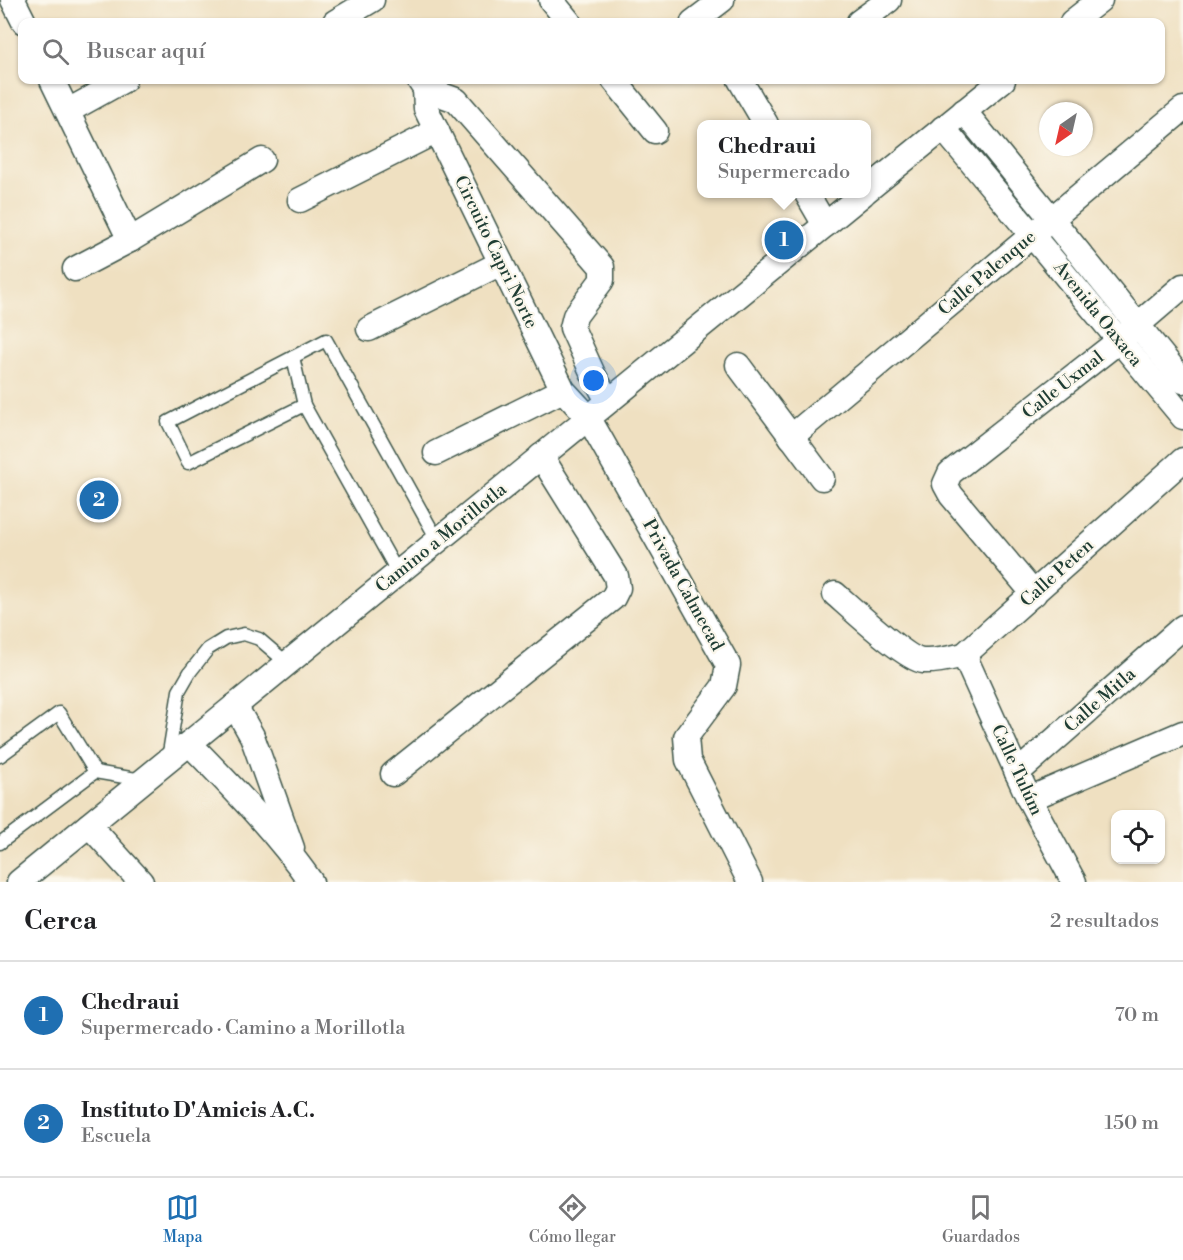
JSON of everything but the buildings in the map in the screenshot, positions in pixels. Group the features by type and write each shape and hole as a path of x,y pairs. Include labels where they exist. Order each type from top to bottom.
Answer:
{"street":[{"path":"13,0 22,18"},
{"path":"551,0 566,18"},
{"path":"702,18 722,0"},
{"path":"864,18 889,0"},
{"path":"1077,18 1100,0"},
{"path":"347,18 373,9"},
{"path":"54,84 130,240"},
{"path":"68,111 117,84"},
{"path":"422,84 456,100 602,267 602,280 575,316 572,328 608,401"},
{"name":"Circuito Capri Norte","path":"422,84 426,109 563,390 588,417"},
{"path":"618,84 655,131"},
{"path":"742,84 764,120"},
{"name":"Camino a Morillotla","path":"871,187 998,84"},
{"name":"Calle Palenque","path":"791,437 1183,110"},
{"name":"Avenida Oaxaca","path":"964,111 1042,227"},
{"name":"Avenida Oaxaca","path":"943,128 1042,227 1129,332 1183,417"},
{"path":"300,200 437,131"},
{"path":"75,269 130,240 262,160"},
{"path":"809,198 825,225"},
{"name":"Camino a Morillotla","path":"19,882 858,198"},
{"path":"369,329 501,263"},
{"name":"Calle Uxmal","path":"1034,594 951,495 945,484 950,473 1129,332 1183,286"},
{"name":"Avenida Oaxaca","path":"1129,332 1183,381"},
{"path":"738,365 822,478"},
{"path":"436,453 563,390"},
{"name":"Privada Calmecad","path":"588,417 728,665 724,686 686,737 688,760 750,882"},
{"path":"393,774 613,598 618,588 616,576 541,456"},
{"name":"Calle Peten","path":"836,594 876,631 920,662 938,661 964,655 1183,460"},
{"name":"Calle Mitla","path":"1017,773 1183,627"},
{"name":"Calle Tulúm","path":"964,655 1029,799 1074,882"},
{"path":"235,706 252,736 297,862"},
{"path":"1029,799 1183,733"},
{"path":"189,743 297,862 311,882"},
{"path":"89,825 141,882"}],"lane":[{"path":"304,405 189,463 168,422 326,340 438,540"},
{"path":"293,357 304,405 398,573"},
{"path":"168,760 179,691 208,649 226,638 244,634 259,639 287,663"},
{"path":"0,756 59,713 95,772"},
{"path":"0,843 95,772 143,780"}],"place":[{"name":"Chedraui","path":"784,240"},
{"name":"Instituto D'Amicis A.C.","path":"99,500"}]}
